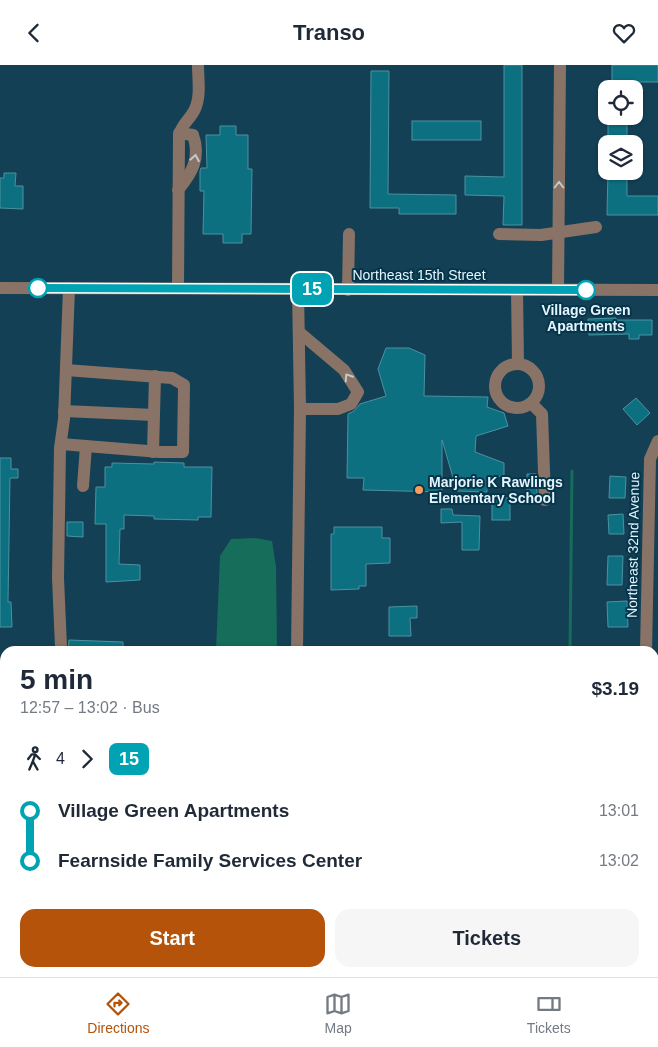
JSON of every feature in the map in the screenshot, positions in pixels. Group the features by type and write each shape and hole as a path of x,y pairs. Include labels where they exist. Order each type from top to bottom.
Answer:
{"street":[{"path":"178,288 179,133 180,128 195,110 198,100 198,65"},
{"path":"558,290 560,65"},
{"path":"178,190 191,175 196,160 197,147 193,135 179,133"},
{"path":"499,234 558,233 596,227"},
{"path":"348,290 349,235"},
{"name":"Northeast 15th Street","path":"0,288 658,290"},
{"path":"61,646 58,578 61,444 69,288"},
{"path":"297,646 300,409 298,289"},
{"path":"516,290 518,363"},
{"path":"299,333 344,370 358,392 351,404 338,409 300,409"},
{"path":"518,363 534,371 540,388 532,404 515,410 499,402 493,385 501,369 518,363"},
{"path":"61,444 153,452 183,452 184,385 172,378 66,370"},
{"path":"153,452 155,376"},
{"path":"532,404 542,415 546,500"},
{"path":"64,411 154,415"},
{"name":"Northeast 32nd Avenue","path":"646,646 650,459 658,441"},
{"path":"83,486 86,446"}],"shaded area":[{"path":"255,538 272,541 276,567 277,646 216,646 220,556 231,539"}],"building":[{"path":"504,65 522,65 522,225 503,225 504,196 465,195 465,176 504,177"},
{"path":"612,65 658,65 658,82 612,80"},
{"path":"371,71 389,71 388,194 456,195 456,214 399,214 399,208 370,208"},
{"path":"412,121 481,121 481,140 412,140"},
{"path":"608,125 627,125 627,135 608,135"},
{"path":"220,126 236,126 236,135 248,135 248,169 252,169 251,234 242,234 242,243 223,243 223,234 203,234 204,191 200,191 200,171 201,168 207,168 206,135 220,135"},
{"path":"4,173 16,173 15,186 23,186 23,209 0,208 0,178 4,178"},
{"path":"608,180 627,180 627,196 658,196 658,215 607,215"},
{"path":"616,318 616,320 652,320 652,335 639,335 639,339 629,339 629,334 589,335 588,319"},
{"path":"386,348 409,348 425,355 424,396 488,397 487,407 504,413 508,426 476,436 475,452 504,463 504,475 487,480 487,492 457,491 442,440 442,492 363,490 364,478 347,478 348,414 354,411 360,404 386,396 378,369"},
{"path":"636,398 650,413 637,425 623,409"},
{"path":"0,458 11,458 11,469 18,469 18,478 10,478 8,602 11,602 12,627 0,627"},
{"path":"154,462 184,463 184,467 212,467 211,517 198,517 198,520 154,519 154,516 124,515 124,529 120,529 119,564 140,565 140,580 106,582 106,524 95,524 96,487 105,487 105,467 112,467 112,463 154,464"},
{"path":"527,474 536,474 537,494 527,494"},
{"path":"610,476 626,477 625,498 609,498"},
{"path":"492,498 510,498 510,520 492,520"},
{"path":"441,509 452,509 453,515 480,516 479,550 462,550 462,522 441,523"},
{"path":"623,514 624,534 609,534 608,515"},
{"path":"67,522 83,522 83,537 67,536"},
{"path":"334,527 382,527 382,538 390,538 390,563 366,564 366,586 359,586 359,589 331,590 331,534 334,534"},
{"path":"608,556 623,556 622,585 607,585"},
{"path":"627,601 628,627 608,627 607,602"},
{"path":"417,606 417,618 410,618 411,636 389,636 389,607"},
{"path":"69,640 123,642 123,646 68,646"}],"waterway":[{"path":"570,646 572,471"}],"bus line":[{"name":"15","path":"38,288 586,290"}],"place":[{"name":"Village Green Apartments","path":"586,290"},
{"name":"Marjorie K Rawlings Elementary School","path":"419,490"}]}
